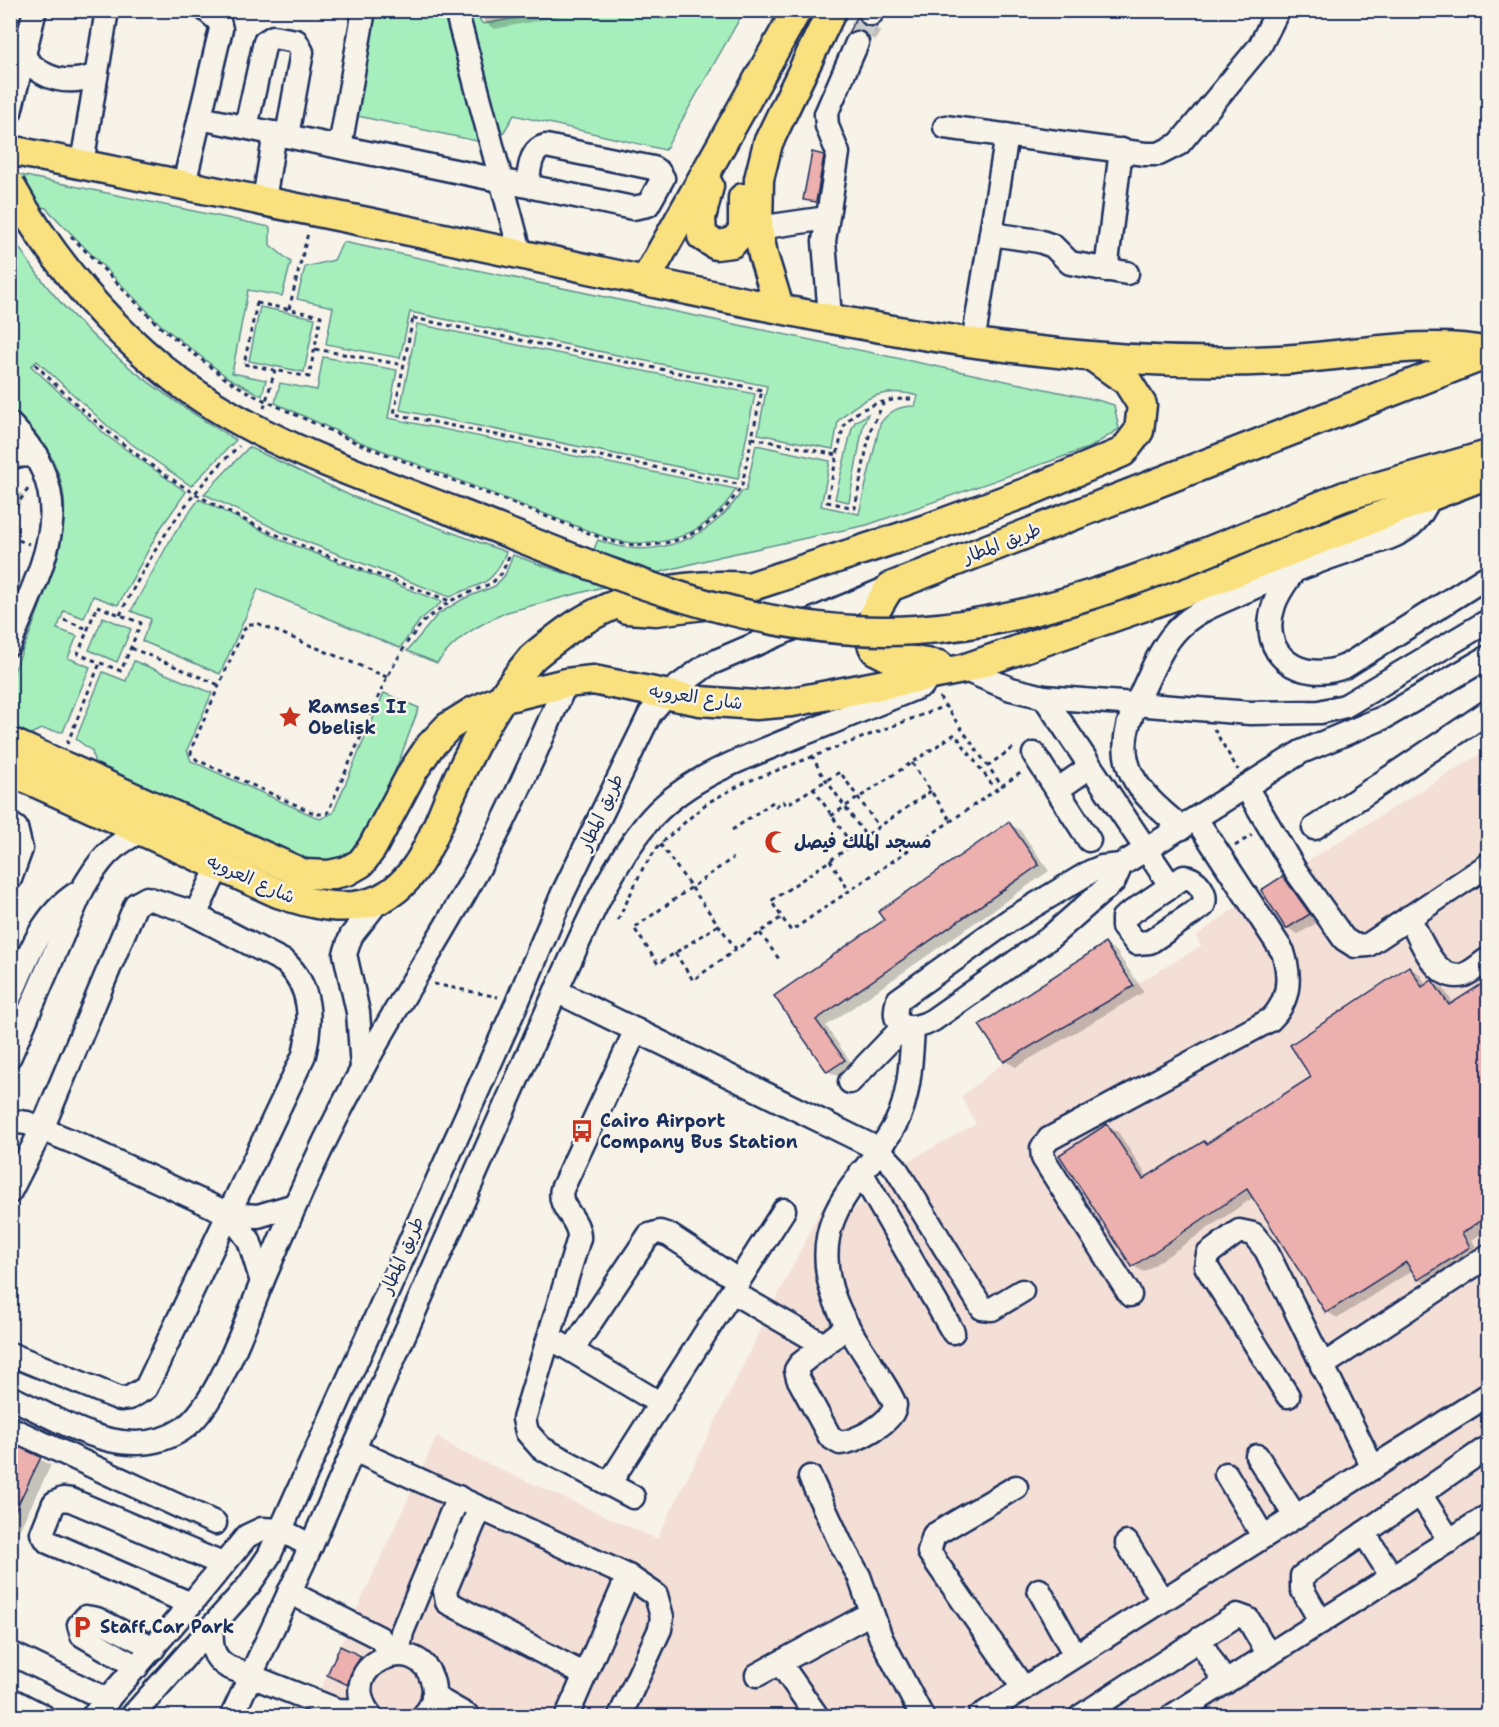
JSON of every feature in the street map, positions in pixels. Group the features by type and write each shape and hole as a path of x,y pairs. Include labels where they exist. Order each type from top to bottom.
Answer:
{"main road":[{"path":"645,281 797,10"},
{"path":"717,155 700,226 702,236 707,242 724,245 738,239 743,231 746,178 768,143 832,10"},
{"path":"768,143 759,179 758,228 763,255 779,307"},
{"path":"10,150 313,210 645,281 973,343 1093,357 1164,361 1276,360 1428,347 1471,348 1488,353"},
{"path":"10,185 59,261 102,312 176,380 232,417 291,448 663,592 761,619 812,627 873,630 965,625 1015,616 1065,603 1113,586 1345,496 1488,455"},
{"name":"طريق المطار","path":"890,587 1488,353"},
{"path":"501,699 532,658 576,624 631,598 677,588 749,587 932,527 1025,493 1123,452 1139,431 1142,405 1127,381 1093,357"},
{"name":"طريق المطار","path":"963,669 1172,597 1488,474"},
{"path":"890,587 876,609 871,627 870,637 875,650 897,659 963,669"},
{"name":"شارع العروبه","path":"10,742 304,874 328,875 347,871 361,863 372,848 413,771 430,746 448,727 472,712 501,699 566,683 604,681 666,695 725,704 774,704 963,669"},
{"name":"شارع العروبه","path":"10,771 304,902 346,906 380,899 412,872 426,851 474,748 501,699"}],"street":[{"path":"10,112 35,10"},
{"path":"82,164 107,10"},
{"path":"184,184 221,29 217,17 206,10"},
{"path":"340,147 364,10"},
{"path":"456,10 521,255"},
{"path":"945,126 1152,155 1166,152 1179,144 1260,46 1278,10"},
{"path":"246,127 265,42 273,37 296,41 302,47 302,52 264,200"},
{"path":"830,317 824,257 827,218 838,153 827,126 826,114 857,43"},
{"path":"24,57 38,71 56,80 76,81 96,75"},
{"path":"804,67 837,86"},
{"path":"200,118 638,208 651,202 663,178 653,168 546,146 539,148 533,156 527,185"},
{"path":"973,343 1007,135"},
{"path":"991,234 1047,243 1070,263 1116,272 1121,150"},
{"path":"758,228 827,218"},
{"path":"14,427 11,456 37,455"},
{"path":"10,645 45,557 52,528 52,498 44,469 37,455 14,427"},
{"path":"1130,1295 1043,1158 1042,1148 1049,1139 1270,1020 1278,1012 1285,999 1288,984 1288,968 1283,952 1221,855 1189,824 1149,801 1132,777 1124,742 1136,704 1160,656 1180,627 1209,608 1295,569 1408,528 1421,514 1432,494"},
{"path":"1295,569 1274,605 1272,639 1279,656 1294,668 1314,673 1331,673 1346,666 1488,576"},
{"name":"طريق المطار","path":"132,1716 257,1576 281,1530 517,1002 554,914 636,738 650,714 666,695 684,680 731,652 890,587"},
{"path":"963,669 1011,689 1044,696 1210,710 1320,712 1346,706 1488,621"},
{"path":"848,1326 800,1364 796,1374 830,1437 840,1443 846,1443 887,1420 895,1411 895,1405 848,1326 829,1283 825,1246 831,1219 897,1122 901,1109 910,1065 908,1028 897,1019 894,1010 898,1000 1010,920 1044,900 1101,867 1122,865 1301,752 1404,707 1488,657"},
{"name":"طريق المطار","path":"232,1716 354,1450 556,991 586,927 626,853 648,822 681,790 717,770 963,669"},
{"path":"10,1397 76,1428 119,1443 142,1444 165,1439 184,1428 202,1411 213,1394 294,1205 362,1068 496,836 566,683"},
{"path":"1044,696 1170,885"},
{"path":"1314,828 1488,712"},
{"path":"1036,758 1089,840"},
{"path":"1057,790 1090,767"},
{"path":"1246,787 1295,870 1344,939 1350,943 1368,945 1488,865"},
{"path":"10,824 16,828 21,849 10,879"},
{"path":"10,1056 82,890 96,866 110,849 144,830"},
{"path":"195,915 219,865"},
{"path":"850,1082 908,1028 933,1020 1034,951 1114,881 1122,865"},
{"path":"10,997 46,921 58,907 82,890"},
{"path":"10,1192 42,1129 136,904 147,898 156,899 195,915 285,962 302,982 310,1020 304,1054 146,1388 129,1398 111,1396 10,1354"},
{"path":"362,1068 358,1012 345,954 351,936 380,899"},
{"path":"1044,900 1062,928"},
{"path":"554,914 586,927"},
{"path":"1409,917 1436,967 1445,974 1465,974 1488,959"},
{"path":"556,991 878,1149 895,1167 982,1308 992,1309 1022,1291"},
{"path":"517,1002 545,1017"},
{"path":"633,1497 541,1448 527,1432 524,1419 579,1238 577,1225 562,1203 562,1189 636,1030"},
{"path":"10,1120 42,1129 229,1214 258,1216 294,1205"},
{"path":"861,1172 953,1332"},
{"path":"609,1484 784,1210"},
{"path":"229,1214 249,1240 262,1282"},
{"path":"1288,1396 1206,1266 1208,1254 1239,1231 1253,1234 1266,1250 1373,1468"},
{"path":"572,1350 649,1235 660,1232 669,1235 736,1286 824,1345"},
{"path":"1322,1366 1488,1256"},
{"path":"548,1336 661,1404"},
{"path":"980,1716 1488,1395"},
{"path":"10,1428 215,1522"},
{"path":"64,1453 76,1428"},
{"path":"1321,1622 1302,1589 1302,1576 1488,1448"},
{"path":"354,1450 628,1576 656,1595 662,1617 660,1629 620,1716"},
{"path":"1257,1456 1295,1516"},
{"path":"1226,1474 1263,1536"},
{"path":"810,1477 840,1542 859,1576 880,1638 922,1716"},
{"path":"1016,1486 934,1535 929,1546 930,1552 1024,1689"},
{"path":"1420,1494 1450,1540"},
{"path":"394,1655 458,1497"},
{"path":"191,1604 48,1542 42,1533 54,1503 63,1498 71,1500 222,1564"},
{"path":"480,1508 445,1590 447,1602 585,1675"},
{"path":"1172,1716 1488,1516"},
{"path":"10,1653 101,1708 247,1536 262,1529 281,1530 311,1546"},
{"path":"1364,1533 1392,1577"},
{"path":"1127,1542 1162,1600"},
{"path":"567,1716 628,1576"},
{"path":"1039,1590 1076,1655"},
{"path":"289,1592 380,1638 394,1655"},
{"path":"757,1675 871,1613"},
{"path":"1081,1716 1234,1617 1241,1615 1248,1620 1269,1655"},
{"path":"137,1667 82,1635 79,1625 82,1621 86,1617 97,1619 154,1648"},
{"path":"212,1626 211,1642 215,1657 228,1667 337,1710 369,1714 361,1694 364,1677 374,1663 394,1655 407,1656 422,1664 432,1679 434,1696 423,1716"},
{"path":"1199,1639 1225,1683"},
{"path":"780,1663 817,1716"},
{"path":"434,1696 468,1716"},
{"path":"10,1700 43,1716"}],"path":[{"path":"289,309 313,210"},
{"path":"66,231 132,301 192,354 226,379 357,443 618,544 663,545 695,534 722,513 742,485 762,390 413,318 394,414 742,485"},
{"path":"257,303 289,309 321,316 309,377 244,364 257,303"},
{"path":"315,349 404,365"},
{"path":"35,364 110,433 194,493 284,537 450,602"},
{"path":"262,412 275,370"},
{"path":"884,402 873,420 855,508 827,502 843,429 849,418 884,402 910,399"},
{"path":"752,438 837,455"},
{"path":"120,615 165,533 194,493 244,442"},
{"path":"10,537 33,545"},
{"path":"387,677 254,623 243,631 192,747 193,758 324,815 329,811 387,677 408,641 423,622 450,602 492,583 502,573 510,551"},
{"path":"98,606 141,623 121,671 78,654 88,629 98,606"},
{"path":"64,620 88,629"},
{"path":"131,648 219,685"},
{"path":"59,764 100,663"},
{"path":"929,683 1002,786"},
{"path":"618,920 636,882 660,844 689,816 725,792 945,706"},
{"path":"1210,710 1213,727 1246,787"},
{"path":"831,816 955,734 996,790"},
{"path":"802,735 826,780 866,836"},
{"path":"931,790 771,901 791,931 1002,786 1036,758"},
{"path":"911,762 951,821"},
{"path":"732,830 773,802 776,806 783,801 786,805 840,772 879,827"},
{"path":"813,789 852,845"},
{"path":"1221,855 1268,824"},
{"path":"660,844 736,949"},
{"path":"718,925 658,964 634,928 733,858"},
{"path":"830,861 849,891"},
{"path":"675,953 693,980 782,917"},
{"path":"760,933 779,959"},
{"path":"413,979 517,1002"}],"shaded area":[{"path":"1488,749 1488,1716 309,1716 327,1675 348,1685 361,1656 340,1646 437,1436 461,1452 657,1539 822,1207 836,1226 903,1164 976,1124 961,1097 1004,1062 1201,946 1196,936 1261,890"}],"green space":[{"path":"356,11 473,11 483,24 553,11 744,11 665,150 514,115 496,145 333,111"},
{"path":"11,173 270,227 270,245 291,262 282,296 248,290 232,373 266,380 262,396 227,377 161,325 46,208 33,205 14,218 12,231 17,245 49,289 72,315 123,362 150,383 236,440 191,486 112,430 37,361 31,366 107,436 186,492 160,529 118,605 93,596 84,618 64,611 57,629 77,636 68,658 90,667 63,732 41,729 29,735 11,726 11,684 16,665 53,570 61,541 64,514 62,488 54,462 37,435 11,407"},
{"path":"343,242 1097,400 1114,405 1119,429 1091,447 867,525 718,557 507,612 468,633 437,663 407,651 438,614 463,599 495,586 505,575 513,555 581,579 598,540 639,549 660,547 697,534 729,508 742,491 746,491 756,445 830,461 821,506 859,514 880,424 895,410 915,406 918,396 895,392 884,393 855,406 838,421 833,449 758,434 767,386 410,312 400,358 326,344 333,307 297,299 305,267 334,260"},
{"path":"260,307 315,318 304,372 249,361"},
{"path":"417,324 755,394 738,479 400,410"},
{"path":"323,357 397,370 388,418 736,489 712,518 697,529 680,536 645,543 607,538 358,441 275,403 280,383 317,390"},
{"path":"868,414 863,426 849,502 835,499 852,428 855,422"},
{"path":"249,447 351,496 506,552 501,564 484,582 450,597 286,534 204,494"},
{"path":"199,499 283,541 442,602 420,620 400,648 258,589 220,674 142,641 151,619 131,611 172,537"},
{"path":"103,617 131,629 117,662 89,650"},
{"path":"134,661 212,693 187,750 191,761 320,819 333,813 384,693 419,708 384,799 358,844 341,856 321,861 307,861 95,765 92,751 76,739 103,672 126,681"}],"building":[{"path":"858,15 862,24 868,27 877,26 870,39 862,30 848,33"},
{"path":"812,152 824,155 816,202 803,200"},
{"path":"1009,822 1039,865 816,1020 845,1060 827,1072 774,996 884,920 878,912"},
{"path":"1283,876 1310,914 1286,929 1261,890"},
{"path":"1105,943 1134,986 1004,1062 979,1025"},
{"path":"1409,966 1422,987 1432,980 1449,1005 1488,980 1488,1216 1462,1233 1470,1247 1418,1280 1406,1262 1326,1313 1247,1189 1132,1267 1059,1155 1107,1124 1143,1179 1204,1141 1206,1144 1311,1077 1290,1045"},
{"path":"10,1443 41,1457 10,1521"},
{"path":"340,1646 361,1656 350,1675 348,1685 327,1675"}],"tunnel":[{"path":"857,43 871,14"}],"place":[{"name":"Ramses II Obelisk","path":"290,717"},
{"name":"مسجد الملك فيصل","path":"776,842"},
{"name":"Cairo Airport Company Bus Station","path":"582,1131"},
{"name":"Staff Car Park","path":"82,1627"}]}
